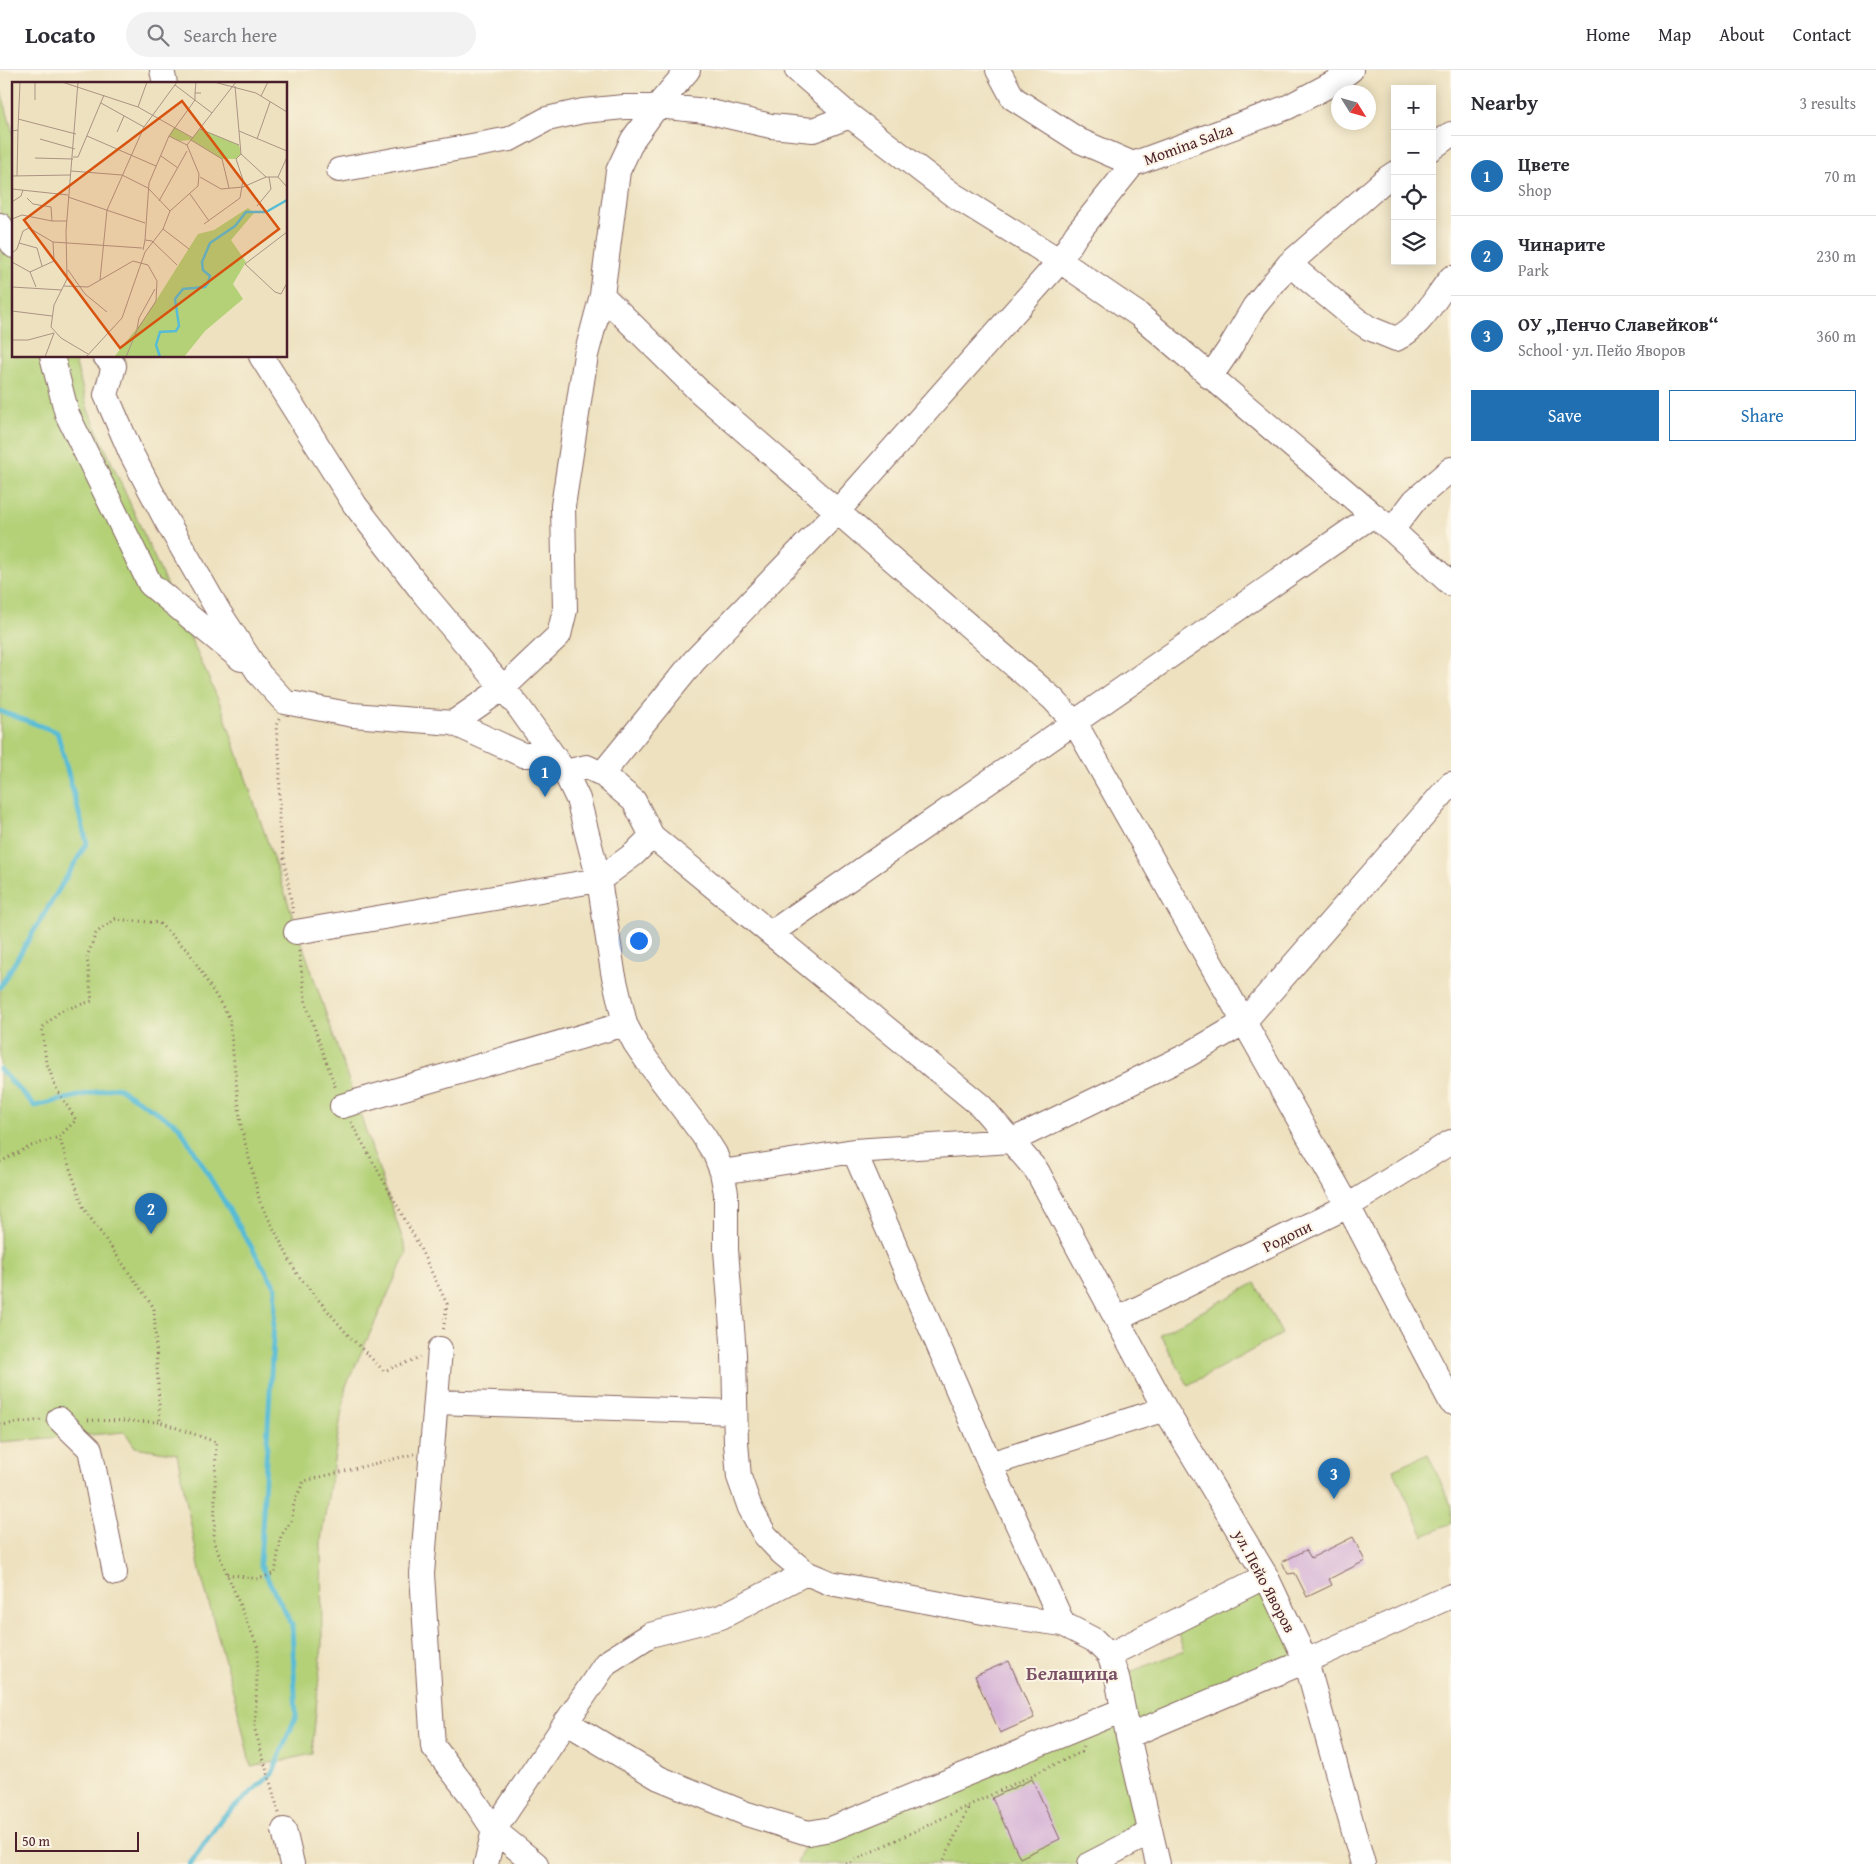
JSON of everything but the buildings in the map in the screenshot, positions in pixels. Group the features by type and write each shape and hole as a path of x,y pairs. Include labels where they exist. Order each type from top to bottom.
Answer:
{"street":[{"path":"453,723 502,688 559,635 565,610 563,506 586,356 602,295 618,171 633,139 688,70"},
{"path":"797,70 850,116 952,194 1060,261 1139,315 1372,515 1392,530 1451,584"},
{"path":"998,70 1013,98 1080,141 1134,164"},
{"name":"Momina Salza","path":"602,774 694,662 837,512 1060,261 1076,235 1134,164 1288,107 1334,82 1351,70"},
{"path":"338,170 510,139 546,119 583,111 667,107 706,111 770,126 813,130 850,116"},
{"path":"1436,145 1451,134"},
{"path":"1210,377 1254,307 1289,264 1392,175"},
{"path":"0,225 12,243"},
{"path":"1289,264 1357,320 1369,328 1396,339 1406,334 1428,311 1451,278"},
{"path":"602,295 700,392 1053,699 1075,723 1348,1206 1451,1402"},
{"path":"53,358 67,414 150,584 260,674"},
{"path":"107,358 114,366 106,395 131,453 164,518 214,604 260,674 285,702 353,715 453,723 523,755 559,764 587,767 602,774 634,801 652,836 634,854 599,880 296,932"},
{"path":"262,358 355,505 425,595 502,688 559,764 578,799 599,880 613,972 625,1024 648,1062 703,1135 715,1154 722,1172 726,1193 726,1250 734,1354 739,1477 750,1508 771,1541 782,1553 806,1573 830,1583 999,1615 1064,1624 1094,1640 1109,1655 1117,1677 1128,1736 1158,1864"},
{"path":"1392,530 1416,500 1451,469"},
{"path":"771,933 1372,515"},
{"path":"722,1172 854,1151 1011,1141 1188,1055 1243,1022 1451,784"},
{"name":"ул. Пейо Яворов","path":"652,836 981,1106 1037,1171 1165,1409 1266,1576 1306,1661 1363,1864"},
{"path":"342,1106 625,1024"},
{"name":"Родопи","path":"1117,1319 1348,1206 1451,1142"},
{"path":"854,1151 990,1464 1064,1624"},
{"path":"440,1349 422,1574 433,1746 470,1794 494,1830 536,1864"},
{"path":"437,1402 735,1412"},
{"path":"990,1464 1165,1409"},
{"path":"58,1419 90,1449 115,1573"},
{"path":"486,1864 494,1830 606,1663 650,1636 721,1617 806,1573"},
{"path":"1109,1655 1266,1576"},
{"path":"1128,1736 1306,1661 1451,1596"},
{"path":"566,1722 659,1778 747,1814 808,1833 831,1829 1124,1710"},
{"path":"284,1830 292,1864"},
{"path":"1090,1864 1150,1833"}],"path":[{"path":"0,1162 31,1146 59,1137 76,1120 57,1090 46,1061 42,1028 60,1011 92,1001 87,957 96,933 115,919 159,923 190,952 229,1017 241,1126 260,1202 297,1274 348,1335 384,1371 440,1349 447,1304 414,1236 342,1106 306,1004 279,826 280,766 276,726 285,702"},
{"path":"59,1137 84,1209 154,1308 160,1422 216,1442 214,1543 258,1648 255,1730 272,1789"},
{"path":"227,1574 258,1579 276,1573 281,1536 292,1519 294,1502 304,1481 433,1449"},
{"path":"846,1864 1081,1752 1101,1719"},
{"path":"942,1864 970,1805"}],"green space":[{"path":"0,87 12,130 12,358 75,358 88,410 222,708 407,1252 346,1386 321,1540 322,1644 312,1754 251,1767 236,1702 200,1571 177,1454 135,1447 125,1432 0,1442"},
{"path":"1255,1283 1282,1334 1188,1385 1160,1334"},
{"path":"1428,1454 1451,1505 1451,1524 1424,1536 1393,1469"},
{"path":"1266,1576 1306,1661 1128,1735 1150,1833 1090,1864 797,1864 808,1833 1123,1710 1117,1677 1184,1651 1174,1623"}],"waterway":[{"path":"0,711 57,732 87,843 0,987"},
{"path":"0,1069 35,1106 117,1087 179,1126 276,1288 260,1564 292,1625 296,1716 272,1774 221,1819 190,1864"}],"place":[{"name":"Цвете","path":"545,797"},
{"name":"Чинарите","path":"151,1234"},
{"name":"ОУ „Пенчо Славейков“","path":"1334,1499"}],"district":[{"name":"Белащица","path":"1072,1673"}]}
